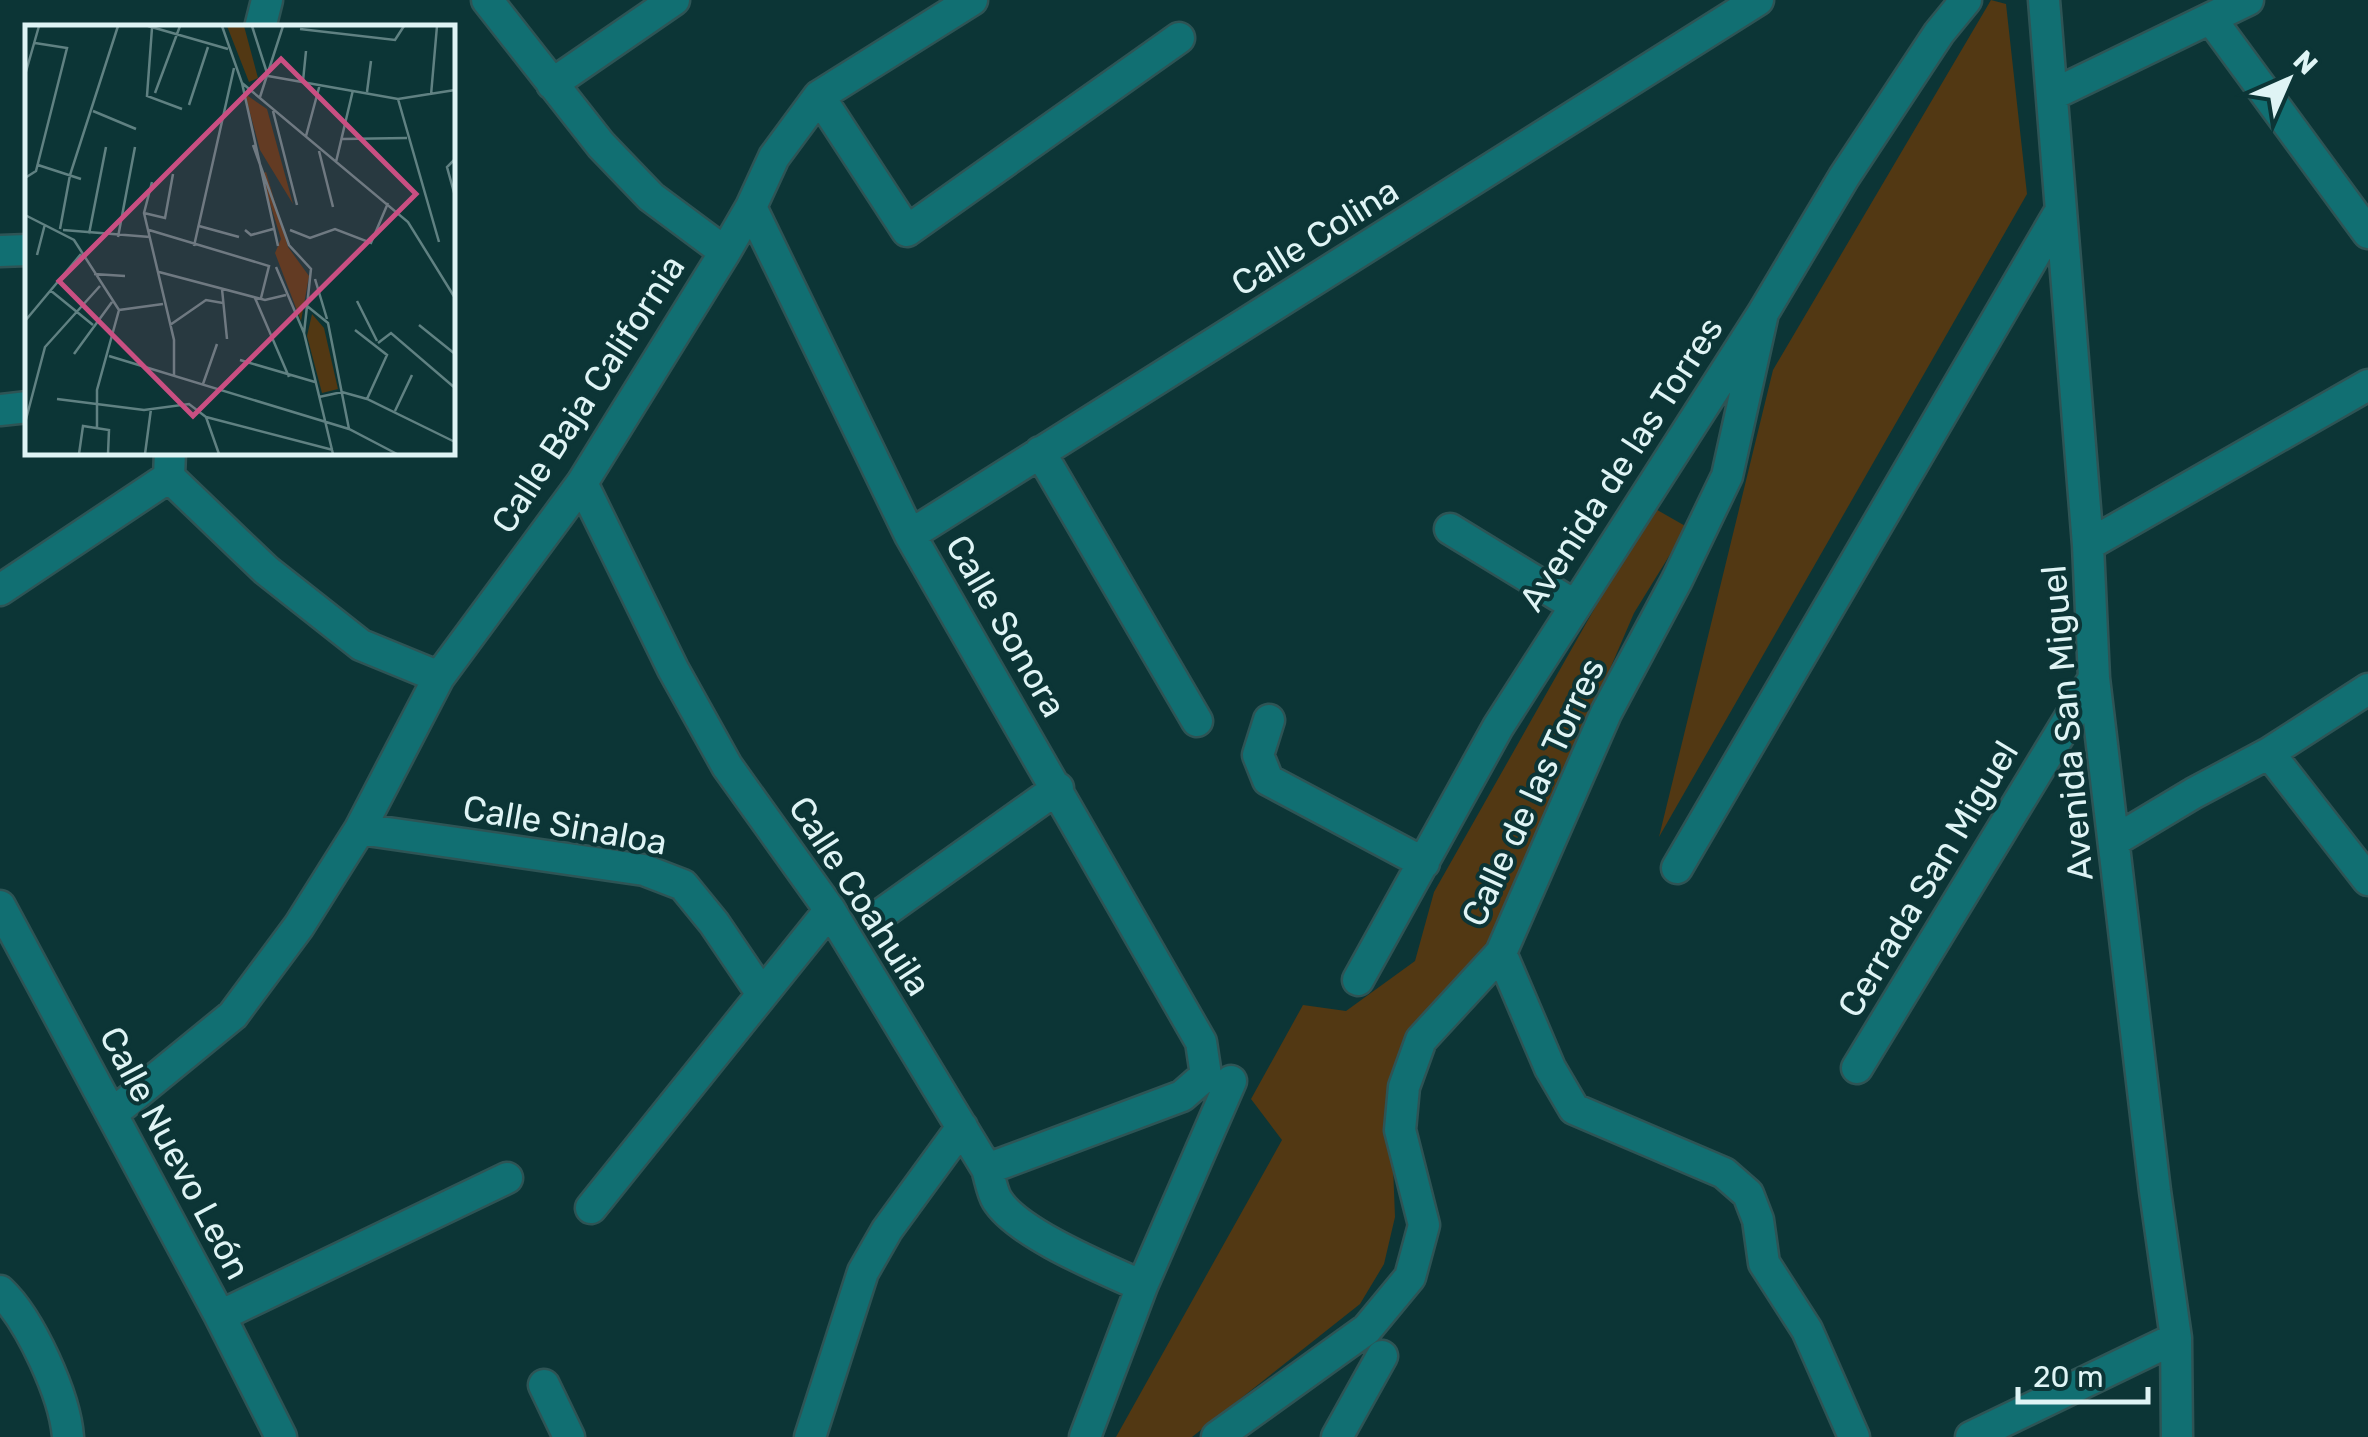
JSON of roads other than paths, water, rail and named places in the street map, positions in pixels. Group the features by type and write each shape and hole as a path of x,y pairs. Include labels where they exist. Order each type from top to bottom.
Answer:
{"street":[{"path":"261,25 267,0"},
{"path":"487,0 601,145 652,197 725,252"},
{"path":"552,84 674,0"},
{"path":"972,0 819,96 907,230 1179,38"},
{"name":"Calle Colina","path":"910,534 1758,0"},
{"name":"Avenida de las Torres","path":"1358,980 1498,727 1763,313 1844,177 1966,0"},
{"name":"Avenida San Miguel","path":"2044,0 2088,545 2094,678 2176,1338 2177,1437"},
{"path":"2054,94 2214,10 2248,0"},
{"path":"2214,10 2368,232"},
{"name":"Calle Baja California","path":"112,1114 233,1015 299,926 360,829 439,677 582,483 751,208 774,158 819,96"},
{"name":"Calle Sonora","path":"751,208 910,534 1058,788 1218,1078"},
{"path":"1678,868 2059,213"},
{"path":"0,251 25,250"},
{"name":"Calle de las Torres","path":"1218,1437 1368,1330 1410,1278 1424,1225 1400,1130 1404,1087 1421,1040 1501,953 1606,713 1727,476 1763,313"},
{"path":"2088,545 2368,385"},
{"path":"0,410 25,408"},
{"path":"1040,452 1197,721"},
{"path":"0,590 169,465 266,570 361,645 439,677"},
{"name":"Calle Coahuila","path":"582,483 673,669 726,766 830,910 987,1169 997,1200 1055,1246 1142,1286"},
{"path":"1450,530 1574,605"},
{"name":"Cerrada San Miguel","path":"1857,1068 2094,678"},
{"path":"2114,841 2269,753 2368,689"},
{"path":"1268,720 1258,755 1268,780 1424,863"},
{"path":"2269,753 2368,880"},
{"path":"880,915 1058,788"},
{"name":"Calle Sinaloa","path":"360,829 644,870 683,886 714,923 762,994"},
{"name":"Calle Nuevo León","path":"0,906 281,1437"},
{"path":"591,1208 830,910"},
{"path":"1501,953 1550,1068 1574,1109 1724,1173 1748,1194 1758,1220 1764,1263 1807,1330 1854,1437"},
{"path":"987,1169 1182,1096 1218,1078"},
{"path":"1084,1437 1218,1078"},
{"path":"810,1437 863,1272 886,1230 962,1127"},
{"path":"220,1316 507,1178"},
{"path":"0,1291 13,1303 41,1350 68,1437"},
{"path":"1972,1437 2176,1338"},
{"path":"1337,1437 1382,1356"},
{"path":"544,1385 569,1437"}]}
